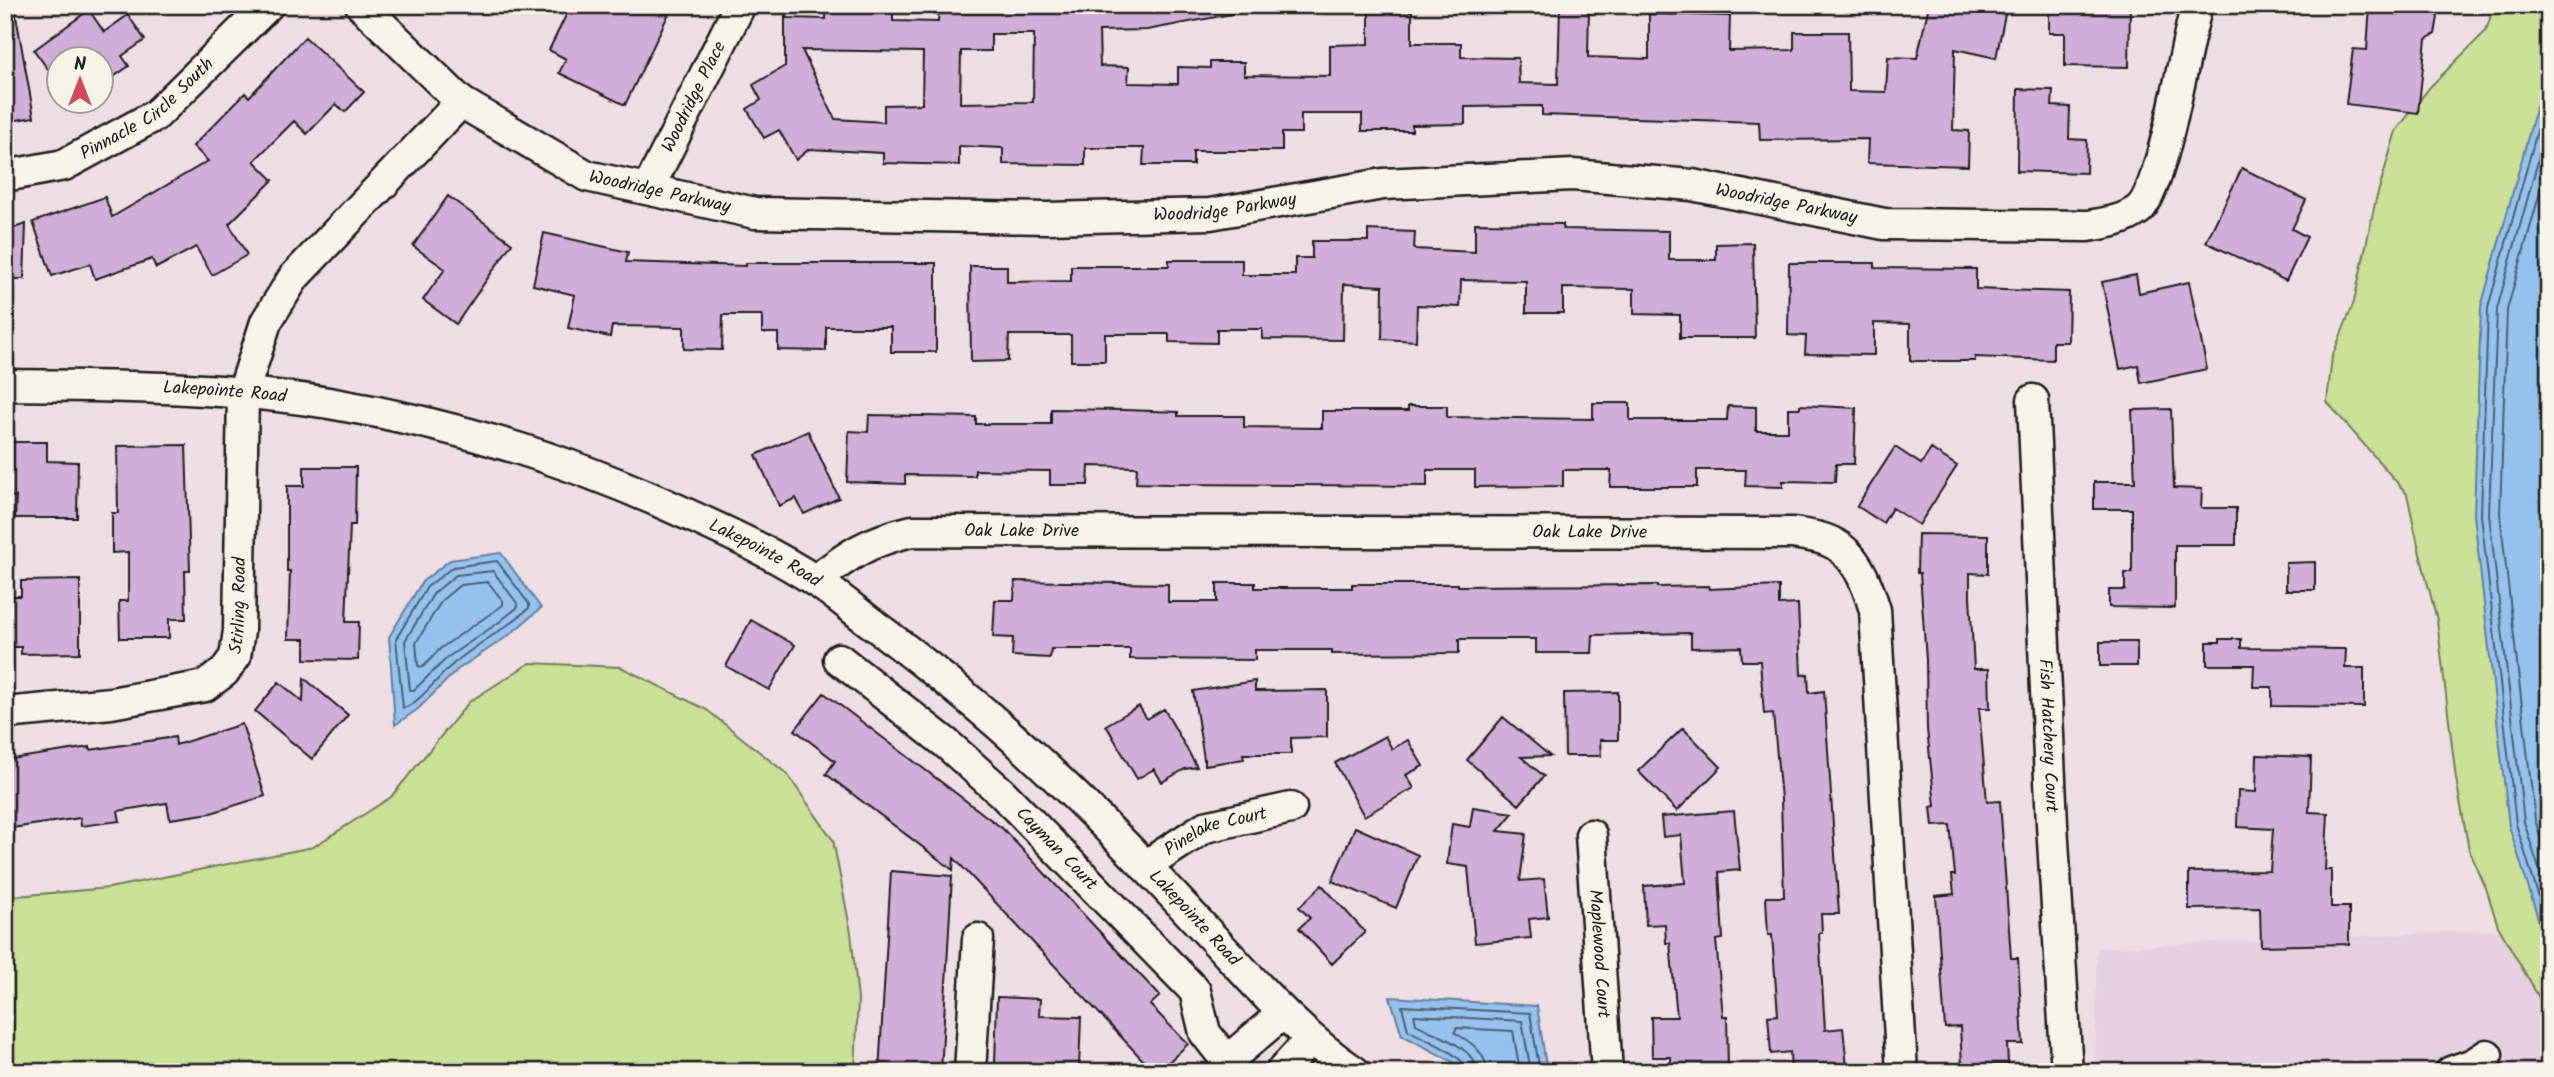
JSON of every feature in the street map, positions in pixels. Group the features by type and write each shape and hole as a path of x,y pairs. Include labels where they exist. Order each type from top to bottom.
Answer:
{"street":[{"name":"Pinnacle Circle South","path":"5,176 64,165 156,115 268,5"},
{"name":"Woodridge Parkway","path":"360,5 461,103 587,176 755,213 1047,218 1210,214 1383,184 1573,175 1692,185 1884,224 2088,226 2119,220 2141,208 2159,169 2197,5"},
{"name":"Woodridge Place","path":"648,189 740,5"},
{"name":"Stirling Road","path":"5,713 111,703 179,693 205,686 224,672 235,657 239,631 243,393 266,322 294,277 461,103"},
{"name":"Lakepointe Road","path":"5,385 243,393 327,403 421,422 498,441 565,463 642,492 724,531 816,581 932,668 1022,746 1146,866 1283,1013 1311,1039 1354,1072"},
{"name":"Fish Hatchery Court","path":"2034,400 2052,824 2067,1072"},
{"name":"Oak Lake Drive","path":"816,581 851,554 881,538 912,531 1793,533 1828,540 1852,558 1867,583 1875,610 1902,1072"},
{"name":"Cayman Court","path":"839,659 947,744 1002,793 1195,990 1205,1032 1226,1066"},
{"name":"Pinelake Court","path":"1146,866 1205,827 1291,808"},
{"name":"Maplewood Court","path":"1591,835 1606,1072"},
{"path":"970,1072 978,939"},
{"path":"1226,1066 1283,1013"},
{"path":"1280,1072 1311,1039"},
{"path":"2451,1072 2473,1064 2487,1055"}],"shaded area":[{"path":"2501,930 2549,1015 2549,1072 2484,1072 2503,1059 2491,1037 2468,1052 2412,1072 2095,1072 2097,948"}],"green space":[{"path":"2494,5 2549,5 2549,1015 2498,926 2486,888 2469,850 2456,779 2437,620 2407,494 2327,402 2332,357 2354,302 2375,203 2396,131 2430,87 2486,31"},
{"path":"530,663 621,667 707,710 787,774 833,840 851,933 858,999 855,1072 5,1072 5,897 109,888 313,847 391,797 469,702"}],"water":[{"path":"2544,5 2549,5 2549,953 2509,826 2474,515 2481,307 2546,72"},
{"path":"501,553 541,608 508,636 457,670 418,709 395,725 389,637 422,582 450,560"},
{"path":"1390,997 1537,1006 1547,1072 1464,1072 1453,1062 1402,1035"}],"building":[{"path":"571,5 673,5 625,105 559,73 566,59 549,50"},
{"path":"826,5 893,5 893,21 938,22 939,5 1232,5 1232,14 1147,30 1099,31 1100,66 1129,67 1128,83 1178,84 1178,67 1210,68 1210,62 1244,62 1244,75 1330,76 1330,45 1369,44 1369,11 1412,11 1412,43 1461,43 1461,57 1518,58 1519,83 1558,84 1560,5 1589,5 1588,57 1649,59 1649,14 1730,16 1729,51 1794,50 1794,32 1848,32 1849,91 1886,92 1888,57 1917,58 1929,5 2007,5 1996,58 1955,49 1953,130 1969,131 1968,166 1867,163 1868,139 1760,140 1759,122 1542,115 1542,106 1465,107 1465,124 1412,125 1412,131 1362,131 1362,114 1301,114 1301,133 1282,133 1282,151 1193,151 1193,165 1143,165 1144,148 1085,148 1085,165 1003,164 1003,148 959,146 959,165 883,163 883,153 809,149 796,160 779,130 764,138 747,109 761,100 753,85 785,66 785,14 787,18 826,19","holes":["991,34 1034,34 1033,102 960,103 961,51 991,51","802,50 923,52 922,104 884,105 884,122 835,119"]},
{"path":"2049,5 2130,5 2129,67 2065,66 2065,33 2049,33"},
{"path":"2370,5 2429,5 2438,17 2435,34 2426,39 2418,113 2346,104 2353,49 2367,50"},
{"path":"15,10 34,117 5,122 5,11"},
{"path":"89,10 104,32 128,15 145,40 122,56 129,66 116,75 116,46 46,46 46,67 34,50"},
{"path":"305,37 364,92 345,112 336,104 307,134 294,121 254,161 273,180 229,224 247,255 212,275 196,247 156,268 152,259 95,279 90,264 52,276 33,222 105,197 112,217 208,161 193,146 245,93 249,97"},
{"path":"2018,89 2053,90 2052,106 2070,107 2069,139 2087,140 2086,173 2017,171"},
{"path":"2242,168 2306,200 2292,229 2307,237 2286,281 2206,242"},
{"path":"448,196 512,243 456,324 423,300 445,269 413,246"},
{"path":"1475,223 1563,224 1563,229 1669,231 1669,260 1716,260 1716,244 1753,243 1755,338 1680,338 1680,315 1634,314 1634,289 1563,288 1563,313 1526,313 1526,281 1461,280 1460,307 1417,305 1416,341 1382,339 1383,286 1344,284 1343,340 1262,339 1262,329 1217,329 1217,343 1169,342 1169,334 1105,334 1105,361 1071,361 1071,335 1009,335 1008,361 971,362 970,266 1007,266 1007,282 1071,281 1071,266 1169,266 1169,260 1242,260 1242,275 1295,275 1295,258 1312,258 1312,241 1368,241 1368,230 1415,232 1414,249 1475,252"},
{"path":"26,224 24,279 5,279 5,228"},
{"path":"544,233 628,252 626,262 746,266 746,263 936,263 936,352 891,352 891,327 826,327 826,351 778,350 778,333 762,333 762,315 723,315 722,350 684,349 684,327 612,326 610,337 568,328 575,295 533,285"},
{"path":"1789,263 1875,263 1875,268 1976,269 1976,289 2069,292 2068,342 2053,342 2053,360 1975,357 1975,361 1910,361 1910,324 1874,323 1874,355 1805,354 1806,336 1788,335"},
{"path":"2136,275 2139,293 2189,282 2207,369 2141,383 2138,365 2120,369 2102,282"},
{"path":"1593,403 1630,403 1630,420 1727,420 1728,406 1756,407 1756,431 1788,431 1788,408 1800,408 1800,405 1856,408 1854,464 1836,464 1835,482 1783,481 1783,487 1745,486 1746,470 1697,470 1697,487 1610,487 1611,470 1563,470 1563,486 1475,487 1475,470 1427,470 1427,486 1167,484 1136,483 1137,467 1089,466 1088,485 1050,485 1050,471 975,470 975,476 905,475 905,484 847,482 849,431 868,432 869,415 976,417 976,424 1051,424 1051,409 1126,410 1178,412 1178,416 1244,416 1244,427 1322,428 1322,411 1408,411 1408,406 1447,406 1447,417 1593,419"},
{"path":"2171,409 2174,488 2202,489 2201,508 2236,508 2236,545 2175,545 2175,608 2109,607 2109,590 2125,590 2125,573 2132,573 2132,509 2094,509 2094,482 2135,482 2132,410"},
{"path":"808,431 839,498 804,514 796,498 779,506 756,455"},
{"path":"5,442 47,442 47,461 78,462 77,518 15,518 16,496 5,497"},
{"path":"186,445 190,571 185,571 186,619 169,619 169,638 120,638 119,601 128,601 128,552 112,553 112,513 118,513 117,446"},
{"path":"1895,447 1921,464 1931,449 1957,466 1919,525 1892,508 1883,523 1857,506"},
{"path":"304,467 356,467 355,525 350,525 346,622 359,622 358,660 305,659 305,639 288,639 290,571 287,571 287,486 304,486"},
{"path":"1918,534 1988,535 1988,574 1970,573 1970,596 1974,669 1989,669 1990,708 1979,708 1987,802 2000,801 2011,958 2018,958 2023,1044 2007,1044 2008,1064 1962,1066 1960,1027 1945,1028 1936,896 1954,894 1952,875 1955,875 1950,825 1933,826 1931,807 1935,806 1927,729 1920,573 1917,573"},
{"path":"2315,562 2315,590 2286,590 2286,563"},
{"path":"80,580 80,653 21,654 21,647 5,647 5,596 21,596 21,581"},
{"path":"1015,581 1168,584 1168,602 1217,602 1217,583 1255,583 1255,588 1352,588 1352,584 1658,585 1708,586 1709,589 1779,586 1779,605 1798,604 1801,675 1808,674 1809,693 1824,691 1839,914 1821,914 1822,933 1819,933 1825,1030 1843,1028 1847,1067 1791,1072 1790,1052 1771,1054 1768,1016 1778,1015 1772,935 1768,935 1766,897 1784,897 1781,799 1773,713 1764,714 1760,661 1742,661 1741,647 1691,648 1691,633 1593,635 1592,653 1536,653 1536,639 1459,639 1459,653 1332,654 1332,650 1255,650 1255,660 1130,659 1130,649 1051,649 1050,658 1012,656 1013,638 993,637 995,600 1014,600"},
{"path":"751,620 795,645 769,690 726,666"},
{"path":"2220,639 2241,639 2241,648 2346,649 2345,668 2364,668 2364,707 2272,706 2272,687 2253,687 2254,665 2207,665 2207,642 2220,642"},
{"path":"2100,642 2137,642 2137,666 2100,666"},
{"path":"304,678 348,715 312,759 255,711 279,682 303,702"},
{"path":"1255,681 1255,691 1327,690 1327,737 1291,738 1291,754 1243,754 1244,759 1205,765 1193,691"},
{"path":"1618,692 1618,740 1600,740 1601,756 1565,756 1564,693"},
{"path":"824,693 1003,829 1160,996 1150,1005 1188,1044 1158,1072 1154,1072 954,858 953,870 826,774 835,761 795,730"},
{"path":"1139,706 1147,719 1164,709 1197,767 1185,769 1162,782 1154,769 1137,779 1106,725"},
{"path":"1503,717 1550,756 1521,757 1544,776 1519,805 1467,760"},
{"path":"242,724 265,796 211,813 170,819 167,803 118,811 120,821 81,826 80,818 5,829 5,760 175,737 176,745"},
{"path":"1683,728 1721,767 1677,811 1638,771"},
{"path":"1385,736 1392,749 1408,740 1423,766 1406,775 1414,788 1364,816 1335,763"},
{"path":"2257,755 2311,757 2309,812 2328,813 2325,870 2331,870 2331,907 2349,907 2349,944 2261,946 2260,908 2189,909 2189,872 2270,871 2273,829 2237,827 2238,791 2256,792"},
{"path":"1473,807 1513,813 1498,831 1526,834 1520,881 1544,879 1548,917 1529,919 1531,938 1475,943 1468,867 1447,864 1452,824 1470,827"},
{"path":"1734,811 1740,870 1719,872 1723,939 1716,940 1723,1016 1727,1016 1728,1072 1671,1072 1671,1057 1652,1057 1651,1017 1677,1017 1670,943 1666,943 1665,924 1646,925 1644,886 1685,883 1681,835 1663,837 1661,817"},
{"path":"1355,827 1418,855 1396,908 1332,881"},
{"path":"891,871 952,876 941,1072 879,1072"},
{"path":"1322,885 1365,932 1332,964 1299,928 1310,918 1299,907"},
{"path":"997,997 1040,999 1039,1016 1081,1017 1079,1068 995,1065"}]}
